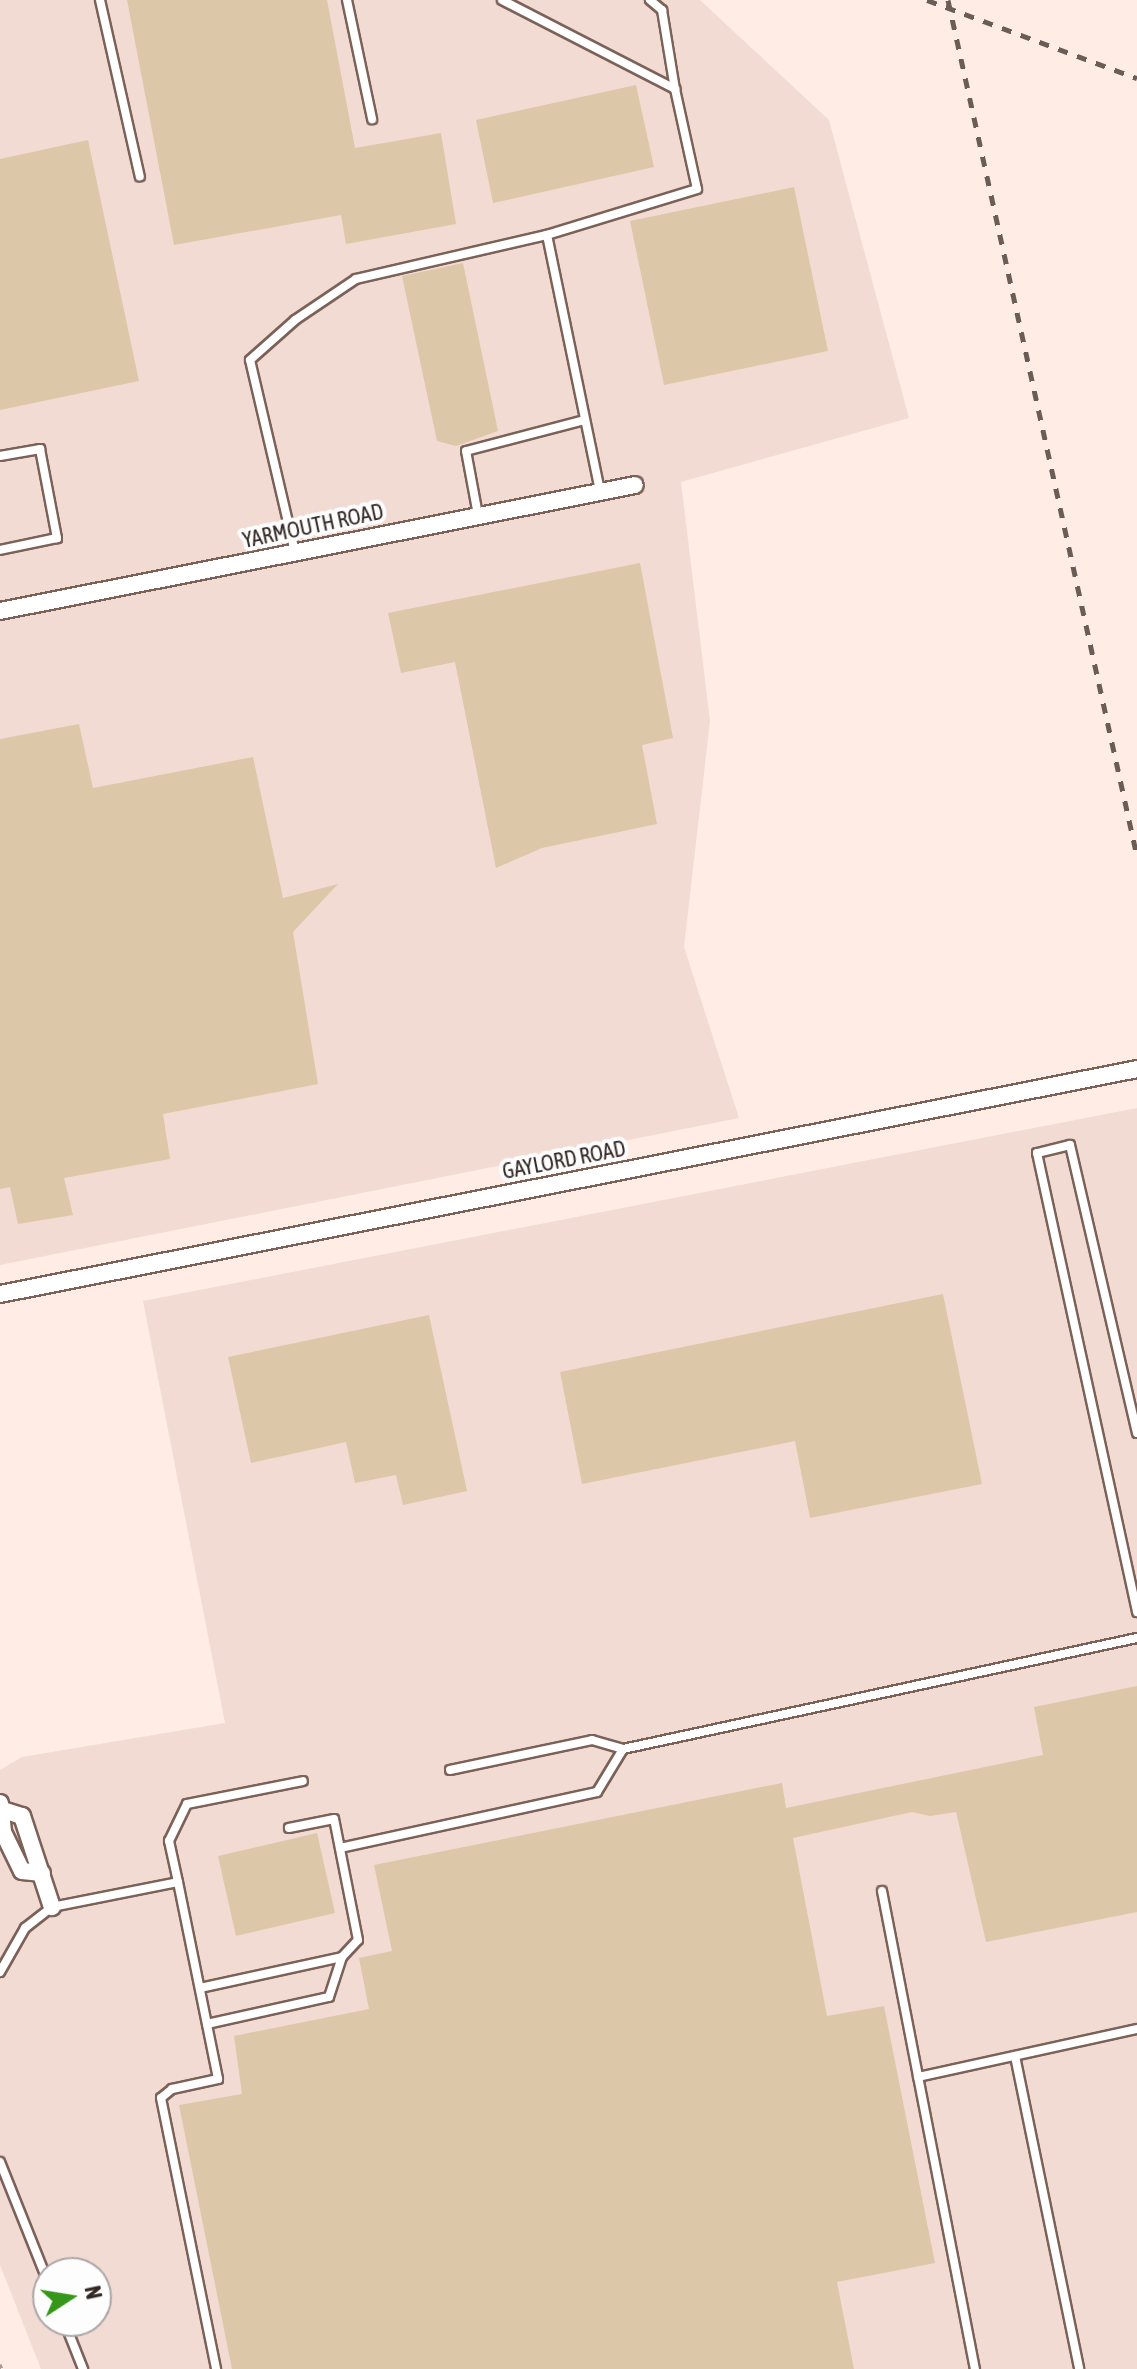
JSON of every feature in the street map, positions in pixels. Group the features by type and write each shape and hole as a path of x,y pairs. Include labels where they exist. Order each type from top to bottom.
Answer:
{"street":[{"name":"YARMOUTH ROAD","path":"0,611 635,485"},
{"name":"GAYLORD ROAD","path":"0,1294 1137,1069"},
{"path":"2,1806 22,1816 52,1907"}],"lane":[{"path":"100,0 140,177"},
{"path":"347,0 372,119"},
{"path":"295,552 250,360 295,320 356,279 547,235 697,189 675,89 662,10 650,0"},
{"path":"508,1 675,89"},
{"path":"547,235 600,492"},
{"path":"478,515 466,451 585,420"},
{"path":"0,456 40,449 57,538 0,550"},
{"path":"1137,1433 1070,1145 1037,1153 1137,1612"},
{"path":"450,1770 592,1740 623,1749 1137,1638"},
{"path":"340,1848 597,1792 623,1749"},
{"path":"216,2369 161,2098 172,2089 218,2079 169,1841 187,1804 303,1781"},
{"path":"207,2024 329,1997 342,1957 358,1940 334,1819 289,1828"},
{"path":"0,1972 25,1928 52,1907 178,1882"},
{"path":"882,1891 975,2369"},
{"path":"200,1988 342,1957"},
{"path":"918,2077 1137,2029"},
{"path":"1015,2056 1079,2369"},
{"path":"0,2162 38,2257"},
{"path":"70,2337 83,2369"}],"shaded area":[{"path":"0,0 700,0 829,120 909,418 681,482 710,721 684,947 739,1118 0,1265"},
{"path":"1137,1108 1137,2369 41,2369 0,2265 0,1770 22,1757 225,1723 143,1301"}],"building":[{"path":"127,0 327,0 355,148 441,133 456,224 346,244 341,215 174,245"},
{"path":"636,85 654,167 493,203 476,120"},
{"path":"88,140 139,381 0,410 0,159"},
{"path":"794,187 828,351 664,385 630,221"},
{"path":"463,263 498,431 456,446 437,441 402,276"},
{"path":"640,563 673,738 642,745 657,824 542,848 496,868 455,662 401,673 388,613"},
{"path":"79,724 93,788 253,757 283,898 338,884 293,932 318,1084 163,1114 170,1159 64,1178 73,1215 18,1224 10,1187 0,1189 0,739"},
{"path":"943,1294 982,1484 810,1518 795,1441 582,1484 560,1372"},
{"path":"429,1315 467,1491 403,1505 396,1475 355,1483 346,1442 251,1463 228,1357"},
{"path":"1137,1686 1137,1912 986,1942 956,1812 930,1816 912,1812 793,1838 827,2016 884,2006 935,2263 837,2282 854,2369 232,2369 179,2105 242,2094 234,2036 369,2009 359,1958 392,1951 374,1865 782,1783 786,1808 1043,1755 1034,1707"},
{"path":"317,1833 335,1913 236,1936 218,1856"}],"railway":[{"path":"927,0 1137,78"},
{"path":"948,0 1137,856"}]}
